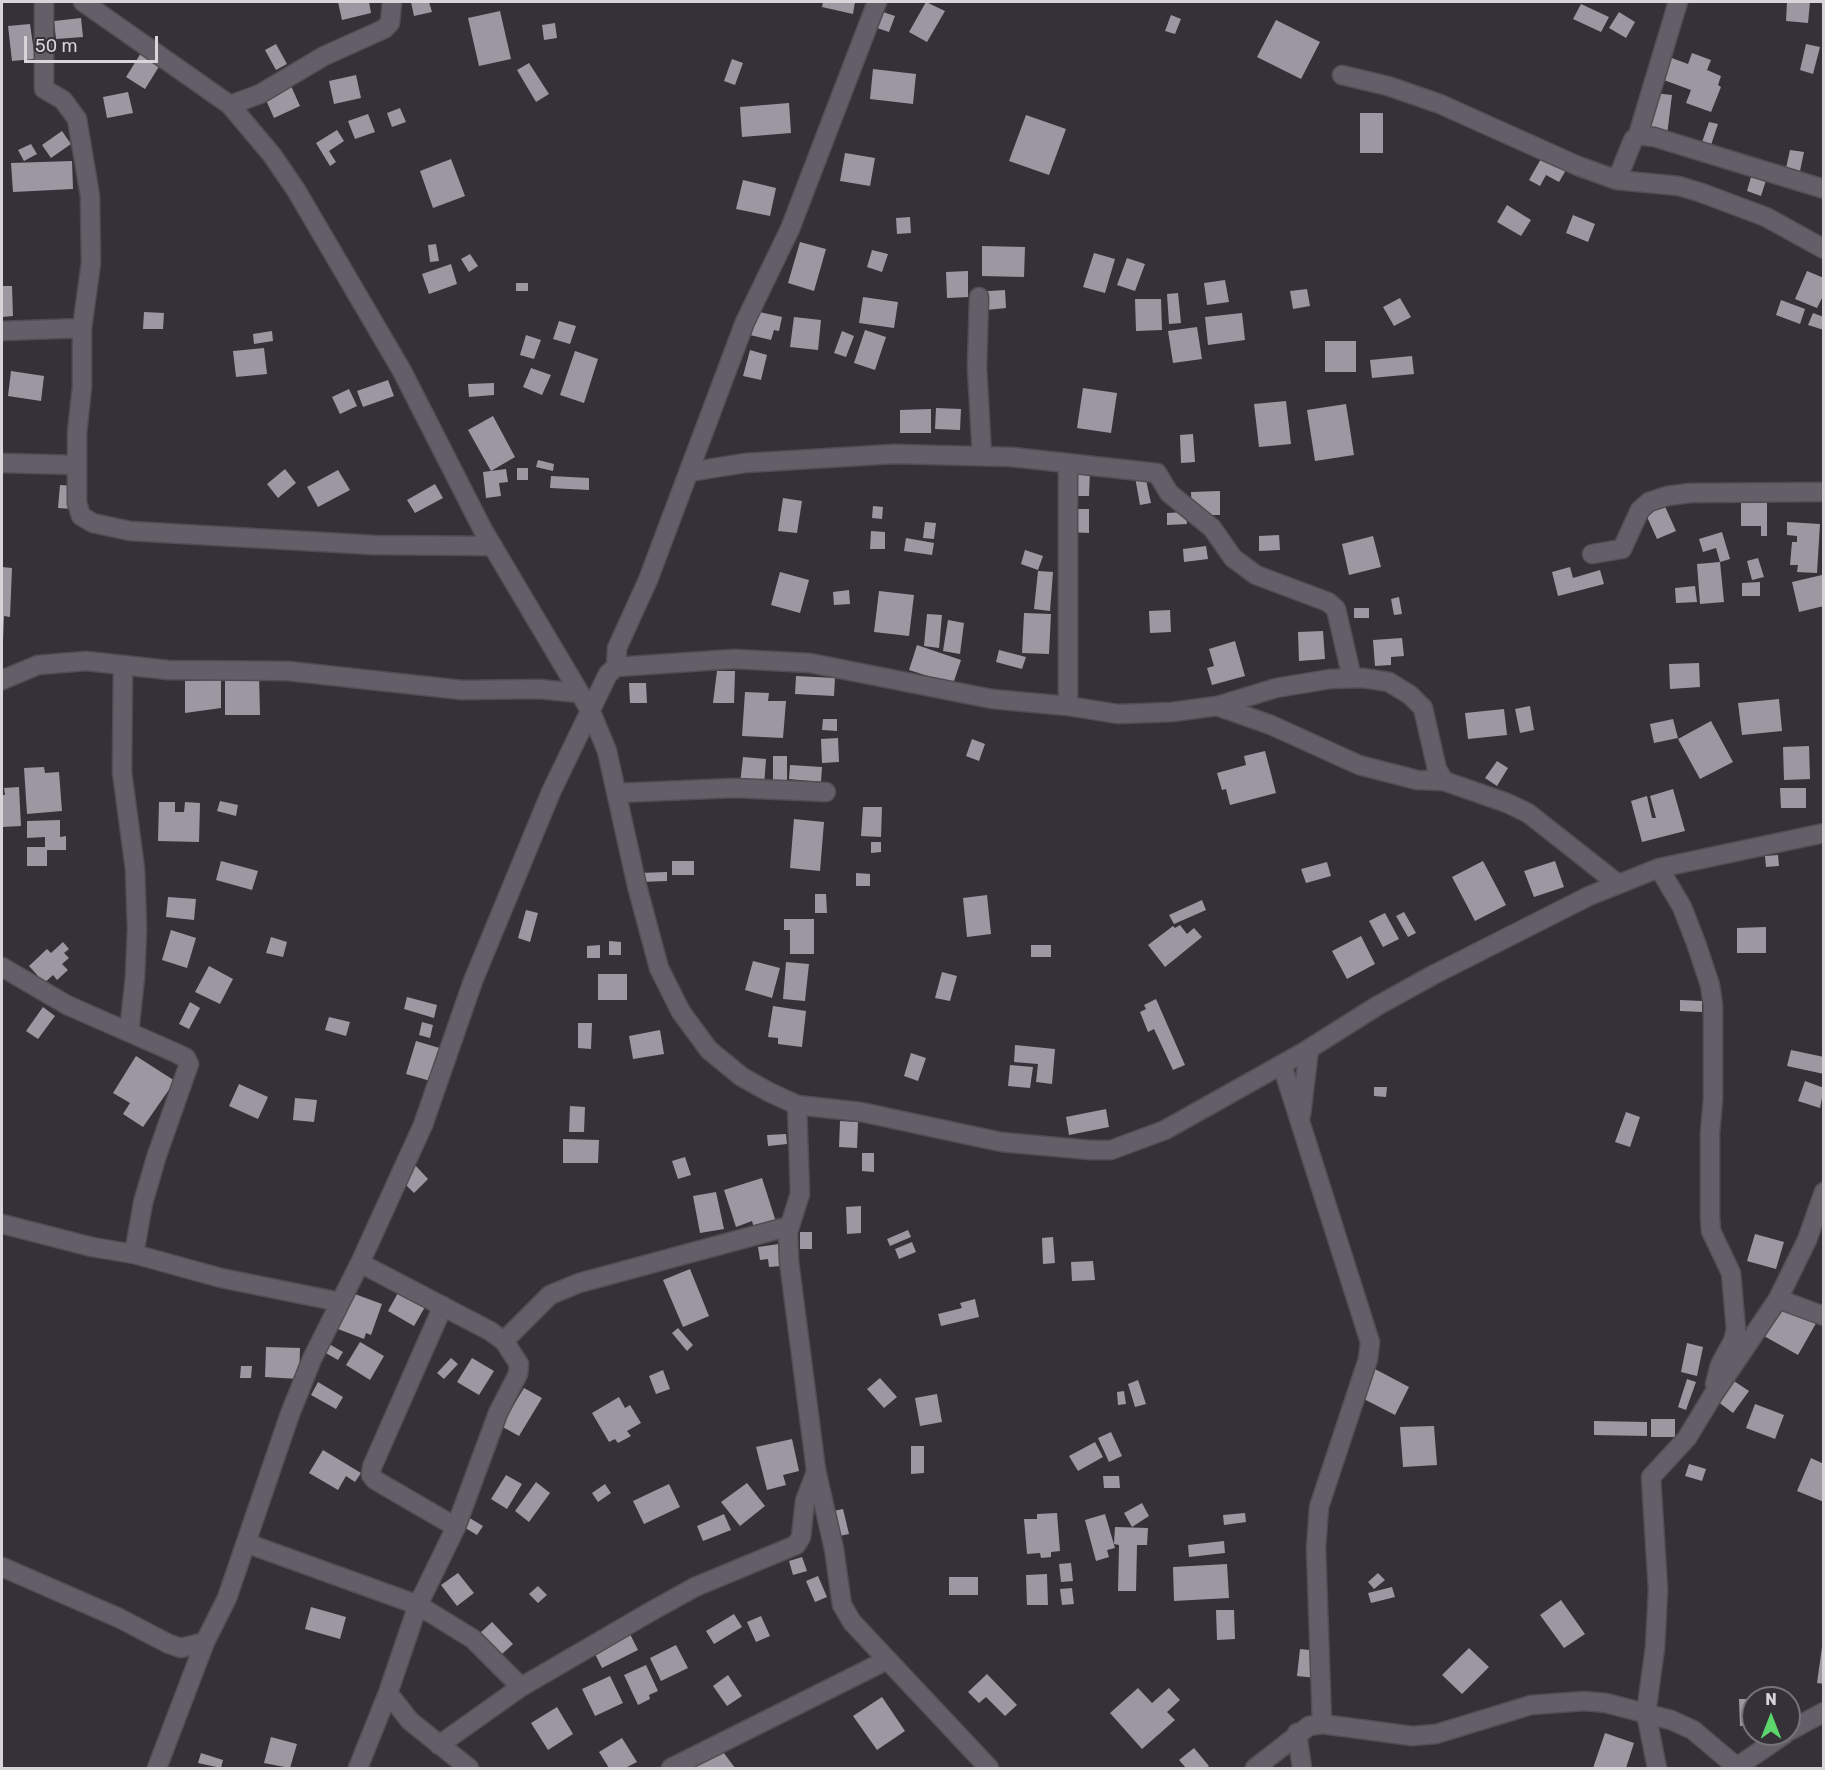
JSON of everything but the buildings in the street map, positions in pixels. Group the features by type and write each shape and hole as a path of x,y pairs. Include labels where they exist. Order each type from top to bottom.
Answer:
{"street":[{"path":"44,2 44,89 63,100 77,118 90,195 91,263 82,328 82,387 77,465 77,503 81,516 93,523 130,531 374,545 493,546"},
{"path":"83,2 230,105 273,155 333,250 402,370 493,546 591,712 607,751 636,886 659,968 681,1012 709,1050 742,1077 797,1105 861,1112 1001,1142 1111,1150 1165,1130 1282,1065 1433,975 1618,884 1659,868 1824,833"},
{"path":"230,105 260,94 324,56 384,29 390,22 392,2"},
{"path":"616,667 617,648 648,580 745,322 790,229 877,2"},
{"path":"1617,180 1633,140 1638,135 1678,2"},
{"path":"1342,75 1388,86 1440,104 1578,166 1617,180 1679,186 1702,193 1766,217 1824,249"},
{"path":"1638,135 1654,137 1824,189"},
{"path":"979,297 977,367 982,456"},
{"path":"2,331 82,328"},
{"path":"689,472 745,463 894,453 982,456 1157,473 1170,493 1212,528 1233,558 1263,578 1328,602 1336,609 1352,678"},
{"path":"2,463 77,465"},
{"path":"1068,463 1068,706"},
{"path":"1592,554 1622,549 1640,510 1649,502 1667,496 1690,493 1824,492"},
{"path":"157,1768 205,1642 227,1598 290,1414 312,1359 360,1263 423,1125 473,981 551,792 608,674 616,667 734,659 810,663 992,699 1068,706 1118,714 1172,712 1217,706 1276,688 1352,678 1389,682 1410,695 1423,708 1437,769 1444,781"},
{"path":"2,680 38,665 86,661 168,670 288,671 462,690 539,689 579,693"},
{"path":"123,665 122,772 135,869 137,930 129,1032"},
{"path":"1217,706 1271,725 1359,765 1408,778 1444,781 1507,803 1528,813 1618,884"},
{"path":"617,793 734,788 826,792"},
{"path":"1659,868 1682,907 1693,934 1710,985 1713,1005 1713,1100 1710,1133 1711,1231 1731,1273 1736,1330 1733,1341 1720,1365 1713,1395"},
{"path":"2,967 66,1005 186,1058 189,1064 156,1158 143,1203 134,1254"},
{"path":"1300,1120 1309,1049"},
{"path":"1282,1065 1370,1342 1368,1359 1319,1507 1316,1548 1322,1724"},
{"path":"797,1105 800,1194 789,1226 789,1261 816,1470 834,1549 842,1605 852,1622 989,1768"},
{"path":"1657,1768 1646,1713 1658,1590 1651,1477 1687,1438 1778,1299 1803,1249 1824,1192"},
{"path":"2,1224 81,1245 134,1254 221,1278 340,1302"},
{"path":"504,1341 550,1295 579,1282 789,1226"},
{"path":"358,1768 388,1693 417,1605 456,1527 498,1413 518,1374 516,1356 504,1341 360,1263"},
{"path":"1778,1299 1824,1316"},
{"path":"443,1306 372,1467 371,1475 375,1480 456,1527"},
{"path":"438,1745 521,1688 695,1587 796,1545 801,1537 805,1502 816,1470"},
{"path":"246,1543 417,1605 473,1639 521,1688"},
{"path":"2,1567 181,1648 196,1667"},
{"path":"181,1648 205,1642"},
{"path":"671,1768 887,1660"},
{"path":"388,1693 410,1721 469,1768"},
{"path":"1255,1768 1297,1733 1309,1726 1322,1724 1412,1736 1436,1734 1532,1705 1557,1702 1606,1703 1646,1713 1693,1730 1737,1768 1768,1746"},
{"path":"1801,1724 1824,1712"},
{"path":"1297,1733 1302,1768"}]}
